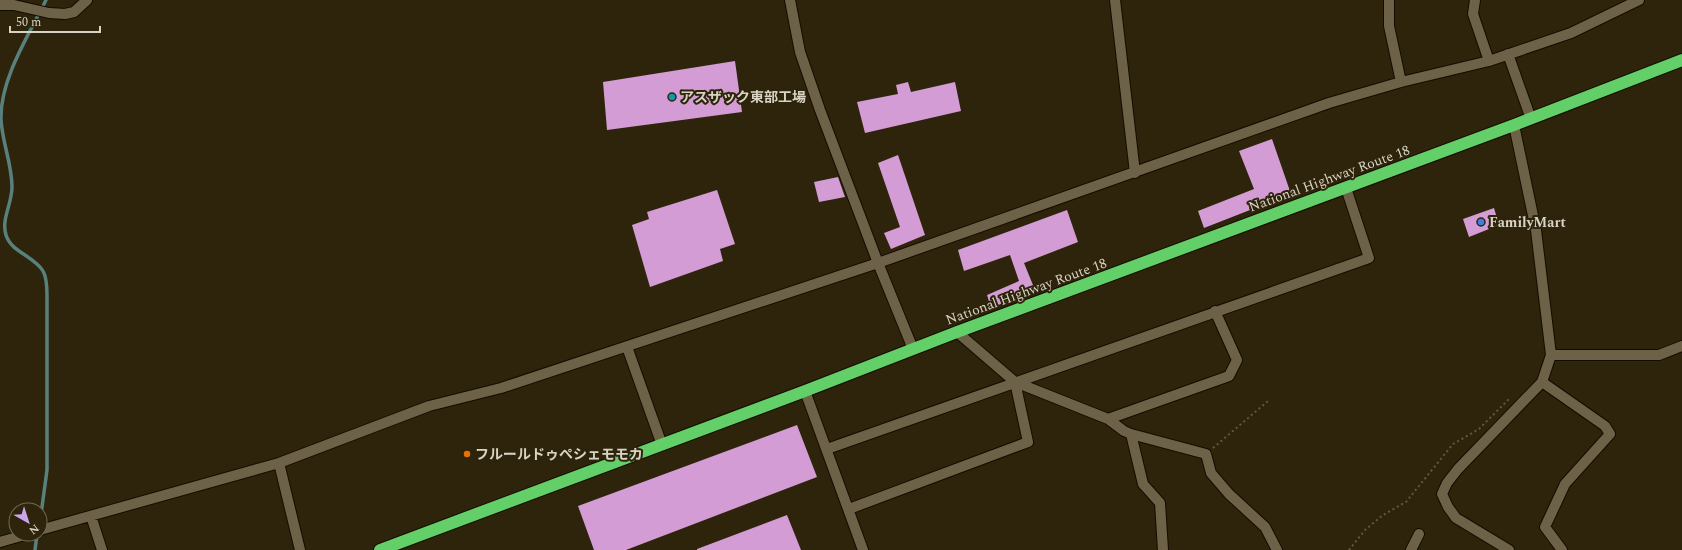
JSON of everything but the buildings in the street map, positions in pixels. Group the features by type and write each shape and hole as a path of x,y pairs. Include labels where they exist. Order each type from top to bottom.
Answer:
{"highway":[{"name":"National Highway Route 18","path":"380,550 805,392 958,332 1531,119 1682,60"}],"street":[{"path":"0,5 26,4 50,13 66,14 74,12 87,0"},
{"path":"790,0 800,52 820,110 878,263 913,349"},
{"path":"1115,0 1135,173"},
{"path":"1389,0 1389,26 1401,82"},
{"path":"1475,0 1473,14 1489,61"},
{"path":"48,528 279,463 429,406 501,388 878,263 1329,103 1401,82 1489,61 1571,33 1639,0"},
{"path":"1508,54 1531,119"},
{"path":"1509,550 1456,518 1448,507 1442,494 1446,483 1458,469 1542,382 1550,355 1536,230 1514,125"},
{"path":"828,450 1215,311 1369,258 1346,188"},
{"path":"1108,419 1229,376 1237,360 1215,311"},
{"path":"958,332 1016,382 1108,419 1124,432 1206,454 1212,473 1229,494 1265,527 1277,550"},
{"path":"627,346 662,445"},
{"path":"1550,355 1658,355 1682,346"},
{"path":"849,509 1028,442 1016,382"},
{"path":"1542,382 1605,426 1610,434 1565,484 1546,527 1562,550"},
{"path":"805,392 828,450 863,550"},
{"path":"1131,434 1143,484 1160,503 1163,550"},
{"path":"279,463 300,550"},
{"path":"91,516 102,550"},
{"path":"1412,550 1419,534"}],"path":[{"path":"1349,550 1365,530 1383,515 1406,502 1453,444 1479,429 1512,395"},
{"path":"1206,454 1268,401"}],"waterway":[{"path":"43,502 47,470 47,292 43,271 34,261 13,246 6,235 5,223 12,193 12,178 1,119 5,88 10,73 46,0"},
{"path":"35,550 36,542"}],"place":[{"name":"アスザック東部工場","path":"672,97"},
{"name":"FamilyMart","path":"1481,222"},
{"name":"フルールドゥぺシェモモカ","path":"467,454"}]}
